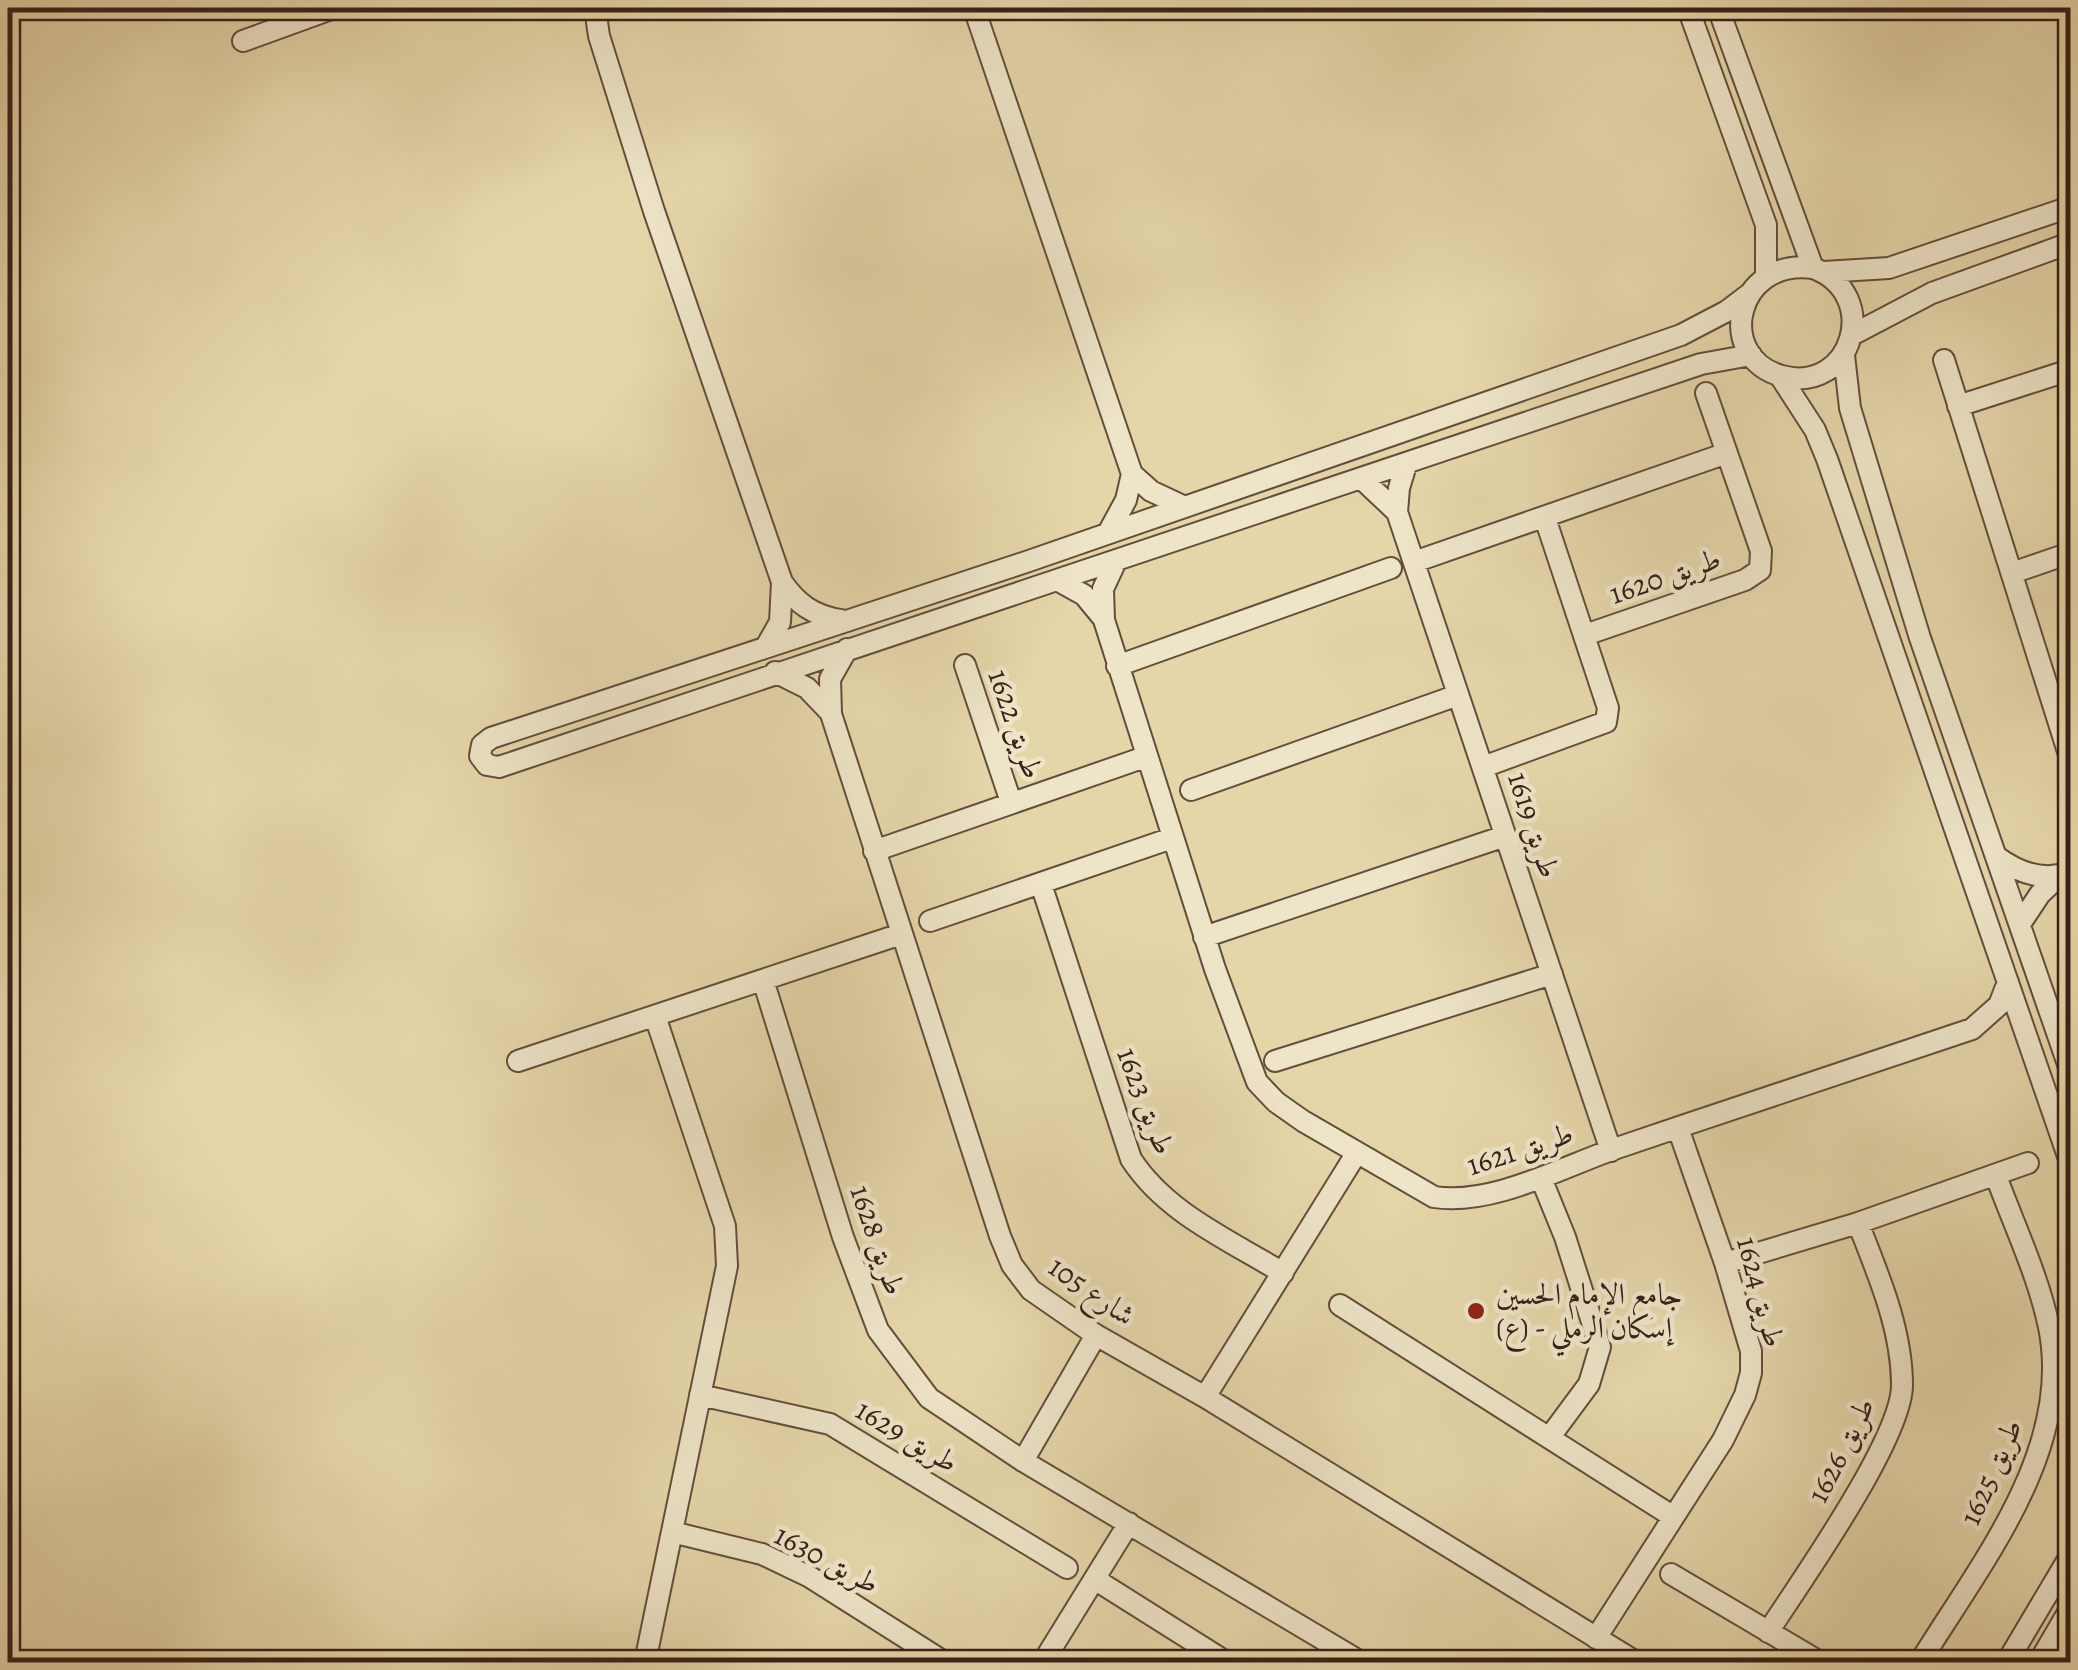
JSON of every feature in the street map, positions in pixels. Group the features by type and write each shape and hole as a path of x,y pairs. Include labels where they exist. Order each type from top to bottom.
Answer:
{"street":[{"path":"243,41 334,8"},
{"path":"582,8 599,36"},
{"path":"596,8 599,36 654,211 782,582 801,604 843,620"},
{"path":"974,8 1132,474 1151,491 1185,507"},
{"path":"1688,8 1766,225 1766,276"},
{"path":"1718,8 1818,270 1839,283 1849,299 1854,317 1848,345 1850,408 1909,602 2070,1070"},
{"path":"1752,356 1702,364 499,766 488,765 480,756 482,745 491,738 1185,507 1681,335 1727,311 1780,268 1889,268 2070,207"},
{"path":"1748,295 1741,315 1742,336 1752,356 1764,368 1797,379 1831,368 1848,345 1932,293 2070,243"},
{"path":"1944,360 2070,758"},
{"path":"1958,406 2070,370"},
{"path":"1780,376 1807,416 1827,459 2070,1162"},
{"name":"طريق 1620","path":"1585,635 1745,580 1760,570 1761,552 1706,394"},
{"path":"1414,562 1726,454"},
{"name":"طريق 1619","path":"1406,465 1397,512 1611,1150"},
{"path":"1108,533 1122,512 1132,474"},
{"name":"طريق 1619","path":"1362,480 1397,512"},
{"name":"طريق 1620","path":"1482,768 1606,722 1608,708 1545,518"},
{"path":"2012,573 2070,553"},
{"name":"طريق 1621","path":"1116,561 1103,589 1104,620 1204,937 1256,1082 1276,1102 1356,1154 1434,1197 1459,1201 1541,1178 1611,1150 1972,1029 2006,1030 2027,1038"},
{"path":"1118,666 1391,568"},
{"name":"طريق 1621","path":"1057,580 1084,595 1104,620"},
{"path":"767,645 780,622 782,582"},
{"name":"شارع 105","path":"847,648 830,680 831,714 1012,1264 1031,1290 1096,1335 1205,1397 1636,1662"},
{"name":"طريق 1622","path":"964,664 1011,802"},
{"path":"775,672 807,688 831,714"},
{"path":"1191,790 1458,695"},
{"name":"طريق 1622","path":"874,851 1145,757"},
{"path":"1204,937 1506,836"},
{"path":"930,921 1172,838"},
{"path":"1998,857 2020,871 2064,874"},
{"path":"2020,924 2040,894 2064,874"},
{"name":"طريق 1623","path":"1041,884 1132,1159 1146,1182 1164,1200 1283,1273"},
{"path":"518,1061 901,934"},
{"path":"1275,1061 1552,974"},
{"name":"طريق 1628","path":"763,980 843,1237 878,1330 929,1398 1024,1461 1361,1662"},
{"path":"1972,1029 1999,1005 2008,982"},
{"path":"645,1662 727,1266 724,1226 656,1016"},
{"name":"طريق 1624","path":"1596,1638 1723,1440 1745,1396 1751,1372 1752,1351 1678,1128"},
{"path":"1205,1397 1356,1154"},
{"path":"1725,1263 1858,1223 2028,1164"},
{"name":"طريق 1625","path":"1920,1662 2017,1500 2038,1453 2050,1410 2050,1330 1996,1176"},
{"path":"1541,1178 1565,1237 1600,1347 1589,1384 1549,1438"},
{"name":"طريق 1626","path":"1768,1632 1868,1474 1896,1418 1902,1388 1899,1348 1858,1223"},
{"path":"1340,1305 1672,1516"},
{"path":"1024,1461 1096,1335"},
{"name":"طريق 1629","path":"700,1395 830,1424 1067,1568"},
{"path":"1044,1662 1128,1524"},
{"name":"طريق 1630","path":"672,1532 762,1554 810,1577 944,1662"},
{"path":"2007,1662 2070,1556"},
{"path":"1670,1574 1820,1662"},
{"path":"1096,1580 1226,1662"},
{"path":"2039,1662 2070,1609"}],"place":[{"name":"جامع الإمام الحسين (ع) - إسكان الرملي","path":"1476,1311"}]}
